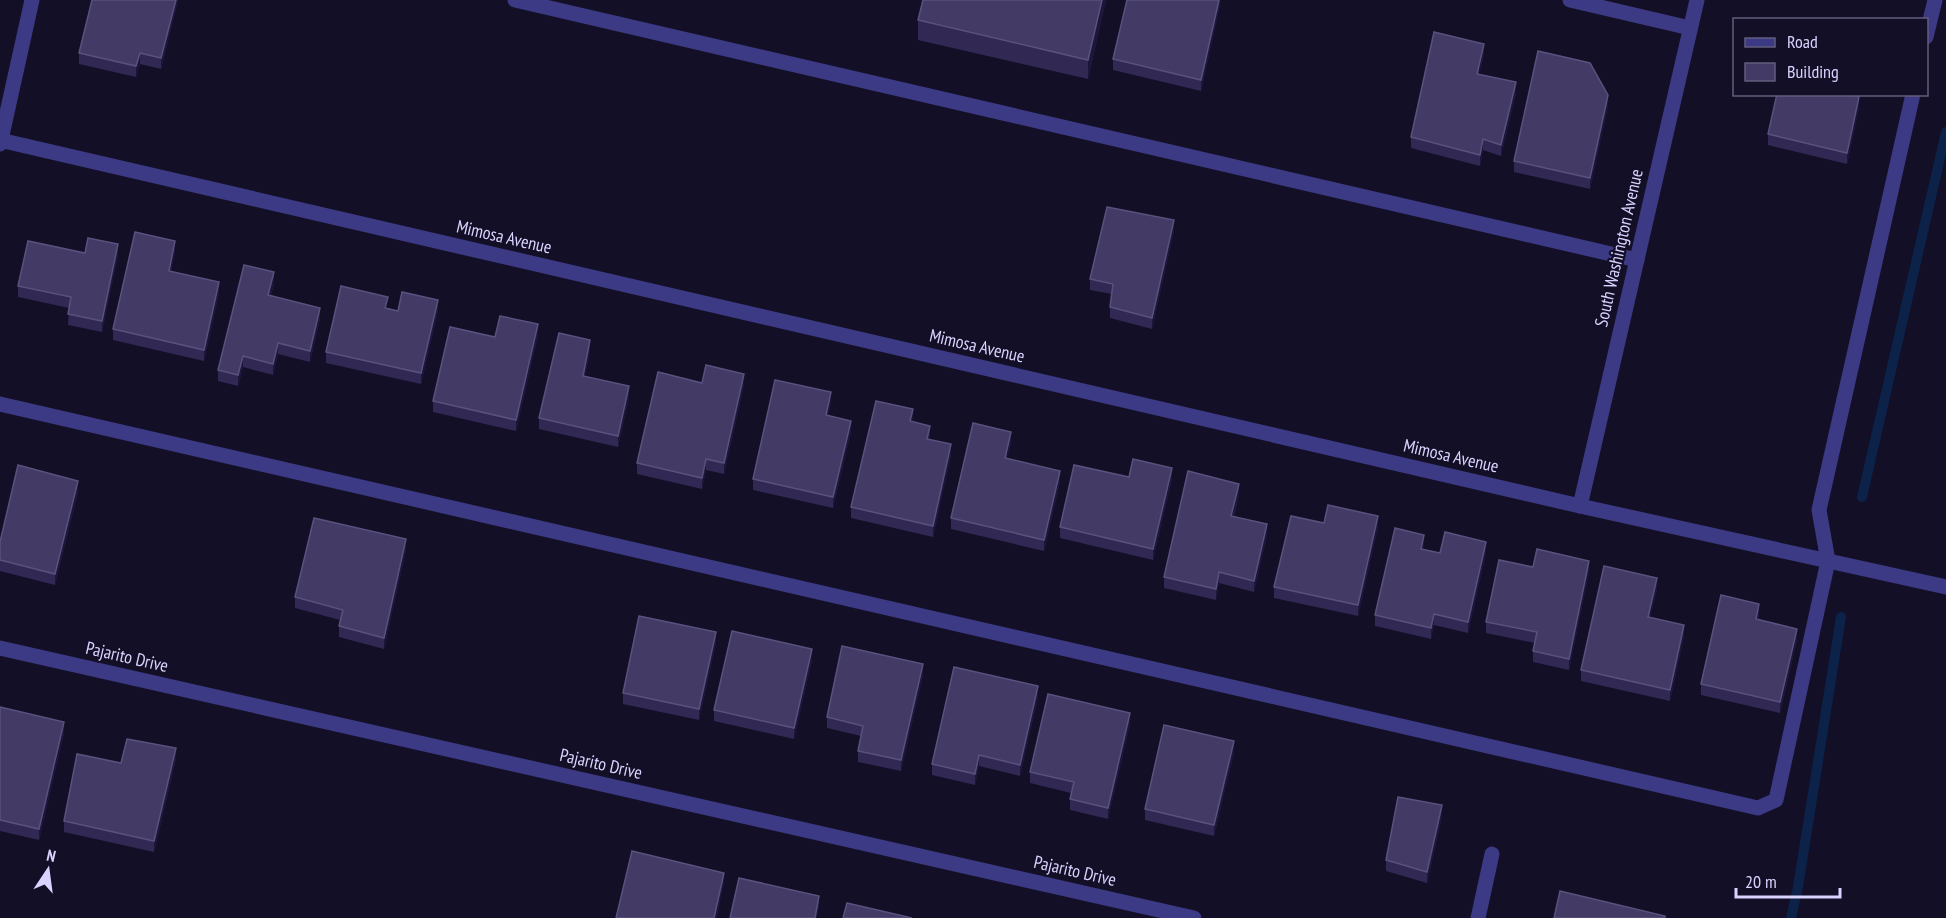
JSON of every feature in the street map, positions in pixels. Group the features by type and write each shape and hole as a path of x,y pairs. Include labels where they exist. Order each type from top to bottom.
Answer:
{"street":[{"path":"0,142 32,0"},
{"path":"515,0 1637,260"},
{"path":"1570,0 1690,28"},
{"name":"South Washington Avenue","path":"1580,506 1697,0"},
{"path":"1928,29 1935,0"},
{"path":"0,404 1758,808 1776,800 1828,561 1820,510 1913,96"},
{"name":"Mimosa Avenue","path":"0,142 1580,506 1946,587"},
{"name":"Pajarito Drive","path":"0,648 1194,918"},
{"path":"1478,918 1492,854"}],"building":[{"path":"92,0 176,0 161,58 140,53 136,66 79,53"},
{"path":"923,0 1102,0 1088,60 918,20"},
{"path":"1127,0 1219,0 1201,80 1113,59"},
{"path":"1434,32 1484,44 1477,74 1516,82 1501,145 1483,139 1480,155 1411,137"},
{"path":"1538,51 1590,63 1608,95 1590,178 1514,161"},
{"path":"1777,96 1859,97 1847,153 1768,134"},
{"path":"1107,207 1174,220 1152,318 1110,307 1113,284 1090,279"},
{"path":"135,232 175,241 169,271 219,282 204,350 113,329"},
{"path":"88,238 118,244 102,321 68,314 71,297 18,286 28,241 85,253"},
{"path":"244,265 274,272 268,295 320,308 310,351 278,343 273,364 243,356 238,375 218,370"},
{"path":"341,286 388,297 385,308 398,311 402,292 438,300 421,373 326,352"},
{"path":"500,316 538,324 516,420 433,401 450,327 495,337"},
{"path":"559,333 590,340 583,376 629,386 618,436 539,418"},
{"path":"706,365 744,374 724,463 706,459 702,478 637,463 658,372 702,383"},
{"path":"775,380 831,392 826,415 851,421 833,497 753,479"},
{"path":"876,401 913,409 910,421 930,426 927,439 951,444 933,526 851,507"},
{"path":"973,423 1011,432 1005,458 1060,471 1044,540 951,518"},
{"path":"1133,459 1172,468 1153,549 1060,527 1074,465 1129,477"},
{"path":"18,465 78,481 55,574 0,560 0,542"},
{"path":"1188,471 1239,484 1231,516 1267,524 1254,581 1219,572 1216,589 1164,577"},
{"path":"1328,505 1378,516 1358,605 1274,587 1291,516 1324,523"},
{"path":"314,518 406,539 384,638 339,626 343,610 295,597"},
{"path":"1395,528 1424,535 1421,549 1440,553 1445,532 1486,542 1468,622 1434,614 1431,628 1375,615"},
{"path":"1537,549 1589,561 1569,659 1533,651 1537,632 1486,622 1499,560 1533,567"},
{"path":"1604,566 1657,578 1648,617 1684,625 1670,690 1581,670"},
{"path":"1721,595 1759,604 1756,619 1797,629 1780,702 1701,684"},
{"path":"639,616 716,632 699,709 623,693"},
{"path":"732,631 812,649 794,728 714,710"},
{"path":"842,646 923,664 901,760 858,751 863,726 827,717"},
{"path":"954,667 1038,686 1020,765 979,755 975,774 932,764"},
{"path":"1048,694 1130,713 1108,808 1070,799 1074,782 1030,772"},
{"path":"0,707 64,722 39,829 0,820"},
{"path":"1164,725 1234,741 1214,825 1145,809"},
{"path":"127,739 176,748 154,841 64,821 77,754 121,763"},
{"path":"1398,797 1442,805 1427,872 1386,860"},
{"path":"632,851 724,873 714,918 616,918"},
{"path":"739,878 819,896 815,918 730,918"},
{"path":"1560,891 1665,916 1665,918 1554,918"},
{"path":"847,903 912,918 843,918"}],"waterway":[{"path":"1862,497 1946,132"},
{"path":"1791,918 1798,887 1841,617"}]}
